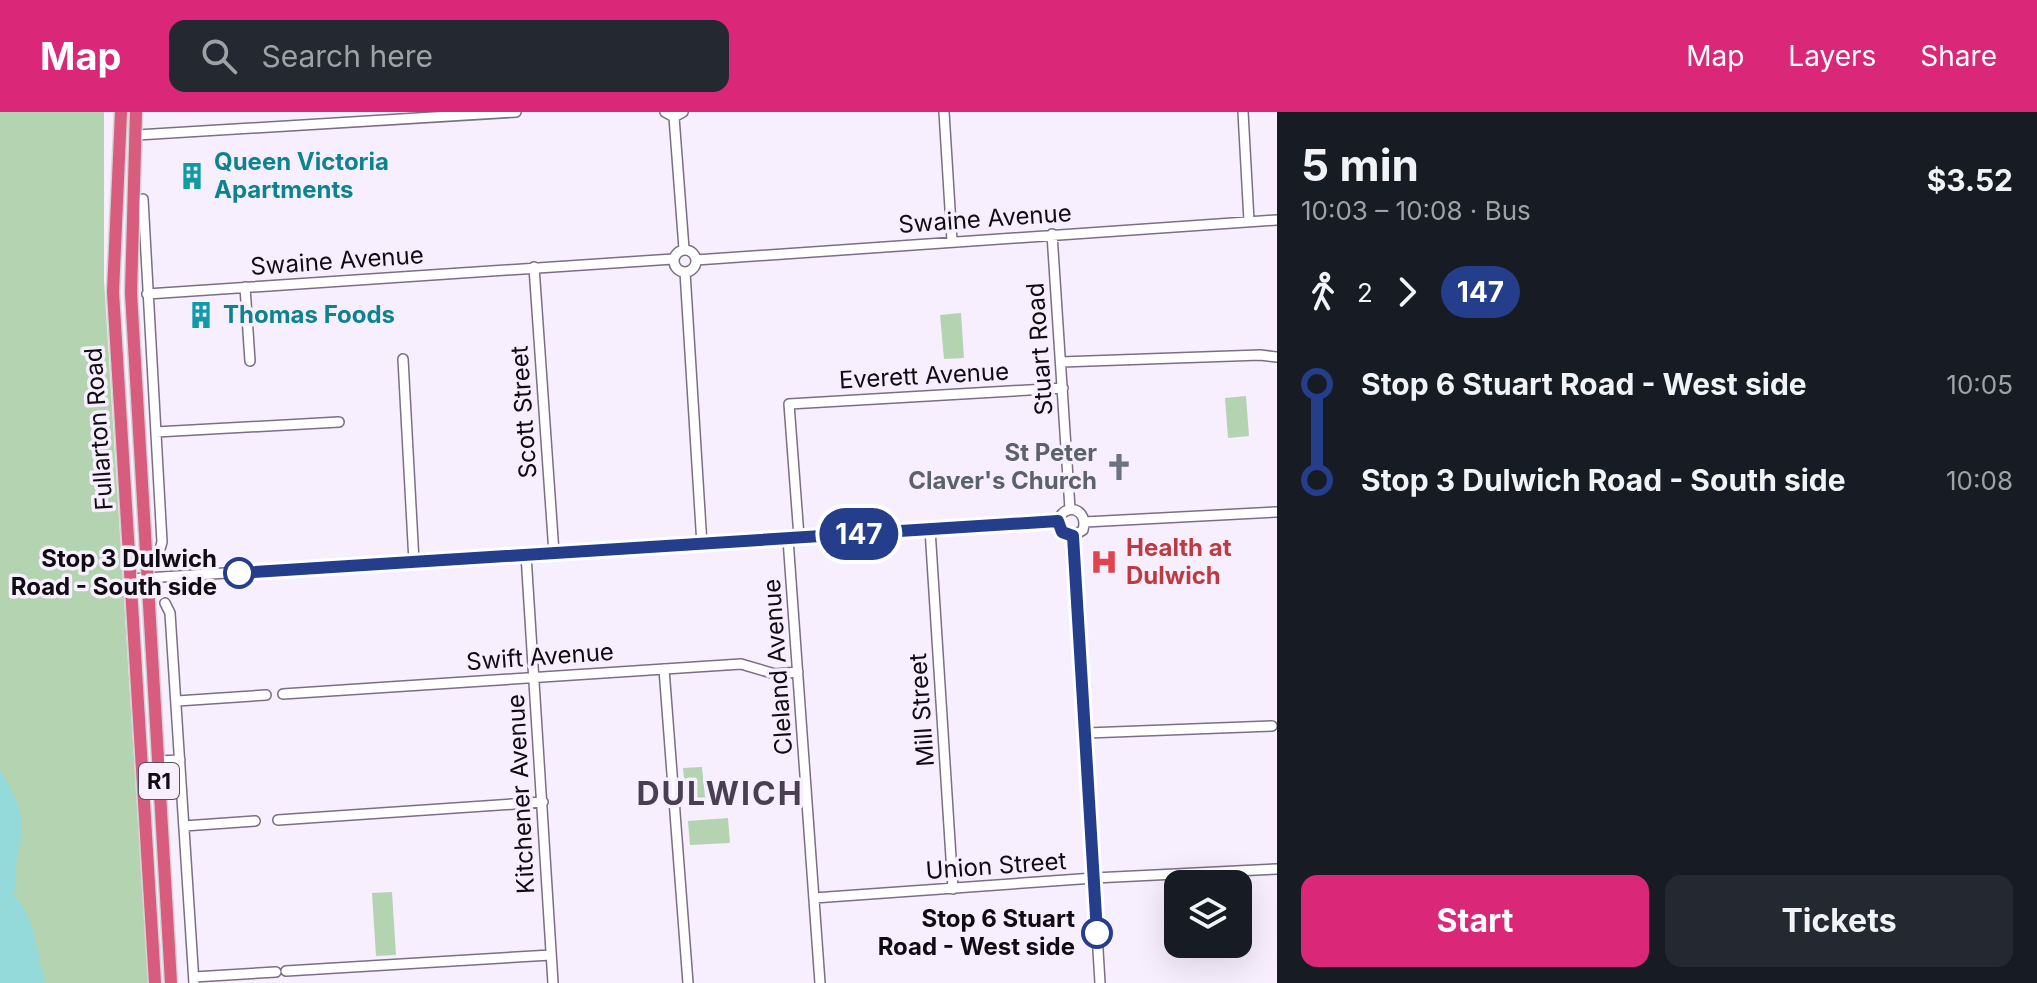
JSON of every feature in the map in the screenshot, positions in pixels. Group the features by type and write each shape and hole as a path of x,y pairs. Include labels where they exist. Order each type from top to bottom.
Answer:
{"highway":[{"name":"Fullarton Road","path":"121,112 113,292 155,983"},
{"name":"Fullarton Road","path":"136,112 131,293 171,983"},
{"path":"121,137 137,135"},
{"path":"116,346 134,344"},
{"path":"140,763 158,761"}],"street":[{"path":"137,135 516,112"},
{"path":"944,112 952,241"},
{"path":"1243,112 1249,221"},
{"path":"674,114 684,249"},
{"path":"143,199 162,542 158,556"},
{"name":"Swaine Avenue","path":"696,260 1277,220"},
{"name":"Stuart Road","path":"1052,234 1070,509"},
{"path":"684,249 692,252 696,260 694,267 685,272 675,267 673,259 677,252 684,249"},
{"name":"Swaine Avenue","path":"147,294 673,259"},
{"name":"Scott Street","path":"534,267 554,553"},
{"path":"685,272 702,545"},
{"path":"245,287 250,361"},
{"name":"Fullarton Road","path":"134,344 150,344"},
{"path":"1061,362 1277,357"},
{"path":"403,359 414,562"},
{"name":"Everett Avenue","path":"799,537 789,404 1063,388"},
{"path":"156,432 339,422"},
{"path":"1070,509 1079,511 1085,522 1080,533 1073,536 1062,532 1058,521 1063,512 1070,509"},
{"path":"1085,522 1277,512"},
{"path":"130,579 1058,521"},
{"name":"Mill Street","path":"930,529 953,889"},
{"path":"1073,536 1100,983"},
{"name":"Cleland Avenue","path":"788,539 820,983"},
{"name":"Kitchener Avenue","path":"526,555 553,983"},
{"path":"165,603 170,613 177,701 194,980 281,971 551,955"},
{"name":"Swift Avenue","path":"283,694 741,664 775,674 798,672"},
{"path":"664,669 688,983"},
{"path":"177,701 266,695"},
{"path":"1087,733 1272,726"},
{"path":"158,761 180,760"},
{"path":"278,820 543,802"},
{"path":"184,826 255,821"},
{"name":"Union Street","path":"814,898 1094,878 1277,869"}],"shaded area":[{"path":"0,112 104,112 104,280 148,983 0,983"},
{"path":"961,313 964,358 944,359 940,315"},
{"path":"1246,396 1249,436 1228,438 1225,398"},
{"path":"702,767 706,806 687,807 683,768"},
{"path":"0,769 21,815 22,832 13,896 19,900 32,925 45,983 0,983"},
{"path":"728,818 730,843 690,845 688,821"},
{"path":"392,892 396,955 376,956 372,893"}],"bus line":[{"name":"147","path":"239,573 1058,521 1062,532 1073,536 1097,933"}],"place":[{"name":"Queen Victoria Apartments","path":"192,176"},
{"name":"Thomas Foods","path":"201,315"},
{"name":"St Peter Claver's Church","path":"1119,467"},
{"name":"Health at Dulwich","path":"1104,562"},
{"name":"Stop 3 Dulwich Road - South side","path":"239,573"},
{"name":"Stop 6 Stuart Road - West side","path":"1097,933"}],"district":[{"name":"DULWICH","path":"720,794"}]}
